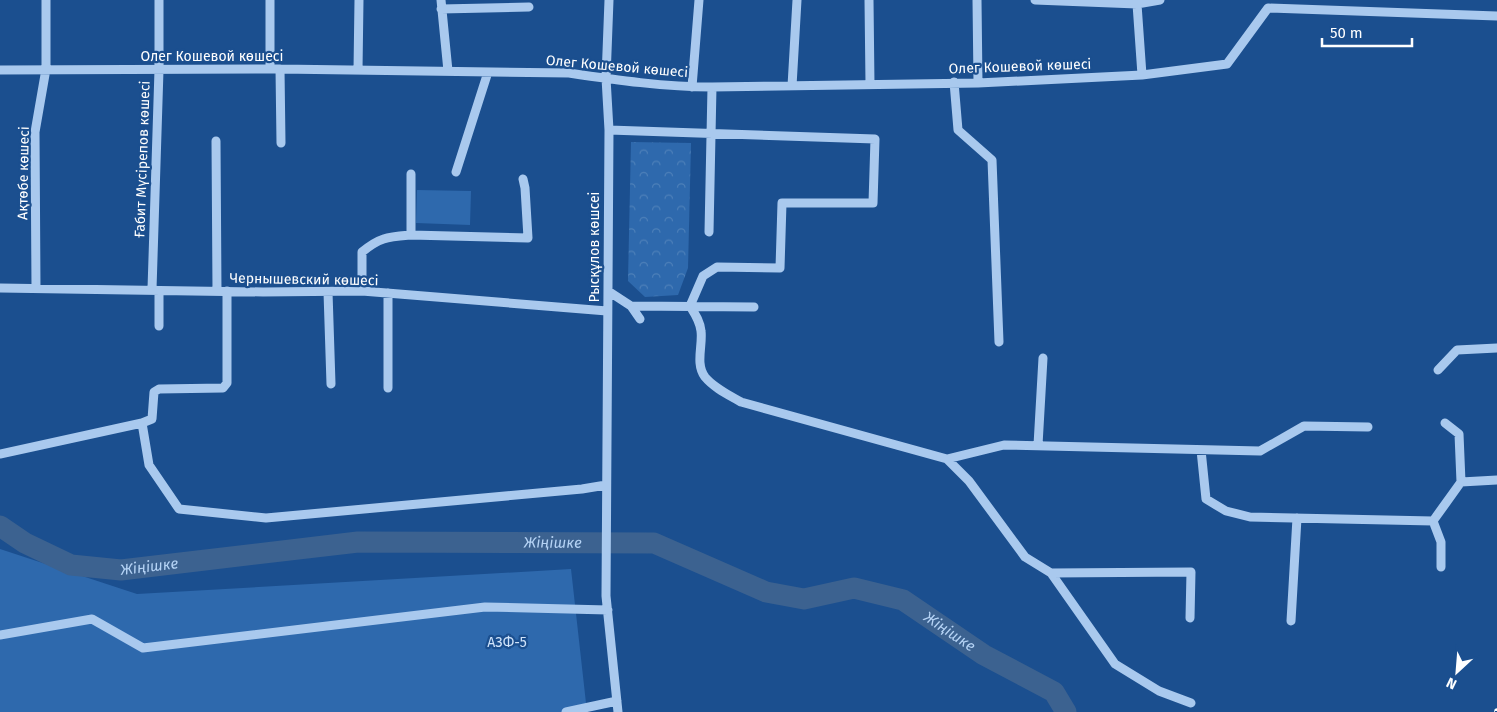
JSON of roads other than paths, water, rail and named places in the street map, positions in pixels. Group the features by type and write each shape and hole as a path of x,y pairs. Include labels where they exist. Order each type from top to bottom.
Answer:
{"street":[{"name":"Ақтөбе көшесі","path":"36,288 36,132 46,69 46,0"},
{"name":"Ғабит Мүсірепов көшесі","path":"158,326 156,290 159,0"},
{"path":"270,0 270,69"},
{"path":"358,70 359,0"},
{"name":"Рысқұлов көшсеі","path":"609,0 606,78 609,130 606,596 618,712"},
{"path":"692,87 699,0"},
{"path":"792,86 796,0"},
{"path":"869,0 870,84"},
{"path":"977,0 978,83"},
{"path":"1035,0 1137,4 1160,0"},
{"path":"448,71 441,4 529,7"},
{"path":"1137,4 1142,75"},
{"name":"Олег Кошевой көшесі","path":"0,70 280,69 569,73 692,87 978,83 1142,75 1228,64 1267,4"},
{"path":"1267,4 1497,16"},
{"path":"280,69 282,143"},
{"path":"456,172 488,72"},
{"path":"954,82 958,130 992,160 999,342"},
{"path":"709,232 712,87"},
{"path":"609,130 875,139 873,203 782,203 780,268 717,267 703,276 690,306"},
{"path":"216,141 217,291"},
{"path":"411,174 411,235"},
{"path":"362,292 362,252 374,242 390,237 411,235 528,238 525,188 522,178"},
{"name":"Чернышевский көшесі","path":"0,288 362,292 608,311"},
{"path":"608,291 631,306 640,319"},
{"path":"0,454 142,423 152,419 154,392 158,389 223,388 227,382 227,292"},
{"path":"328,292 331,384"},
{"path":"388,293 388,388"},
{"path":"631,306 754,307"},
{"path":"690,306 698,319 701,331 700,361 704,377 721,391 741,402 947,459 970,481 1025,557 1051,573 1115,664 1159,691 1191,703"},
{"path":"1438,370 1457,350 1497,348"},
{"path":"1038,446 1043,358"},
{"path":"142,423 149,466 179,509 266,518 582,489 606,484"},
{"path":"1433,521 1461,482 1459,434 1445,423"},
{"path":"947,459 1004,444 1260,451 1304,426 1368,427"},
{"path":"1201,450 1206,500 1226,511 1250,517 1433,521"},
{"path":"1461,482 1497,480"},
{"path":"1291,622 1297,518"},
{"path":"1433,521 1440,542 1441,567"},
{"path":"1051,573 1191,572 1190,618"},
{"path":"0,635 92,619 143,648 485,607 608,610"},
{"path":"566,712 617,702"}],"waterway":[{"name":"Жіңішке","path":"0,526 25,543 71,565 121,570 358,542 654,543 766,592 804,599 854,588 903,600 984,655 1054,692 1066,712"}],"park label":[{"name":"АЗФ-5","path":"507,642"}]}
